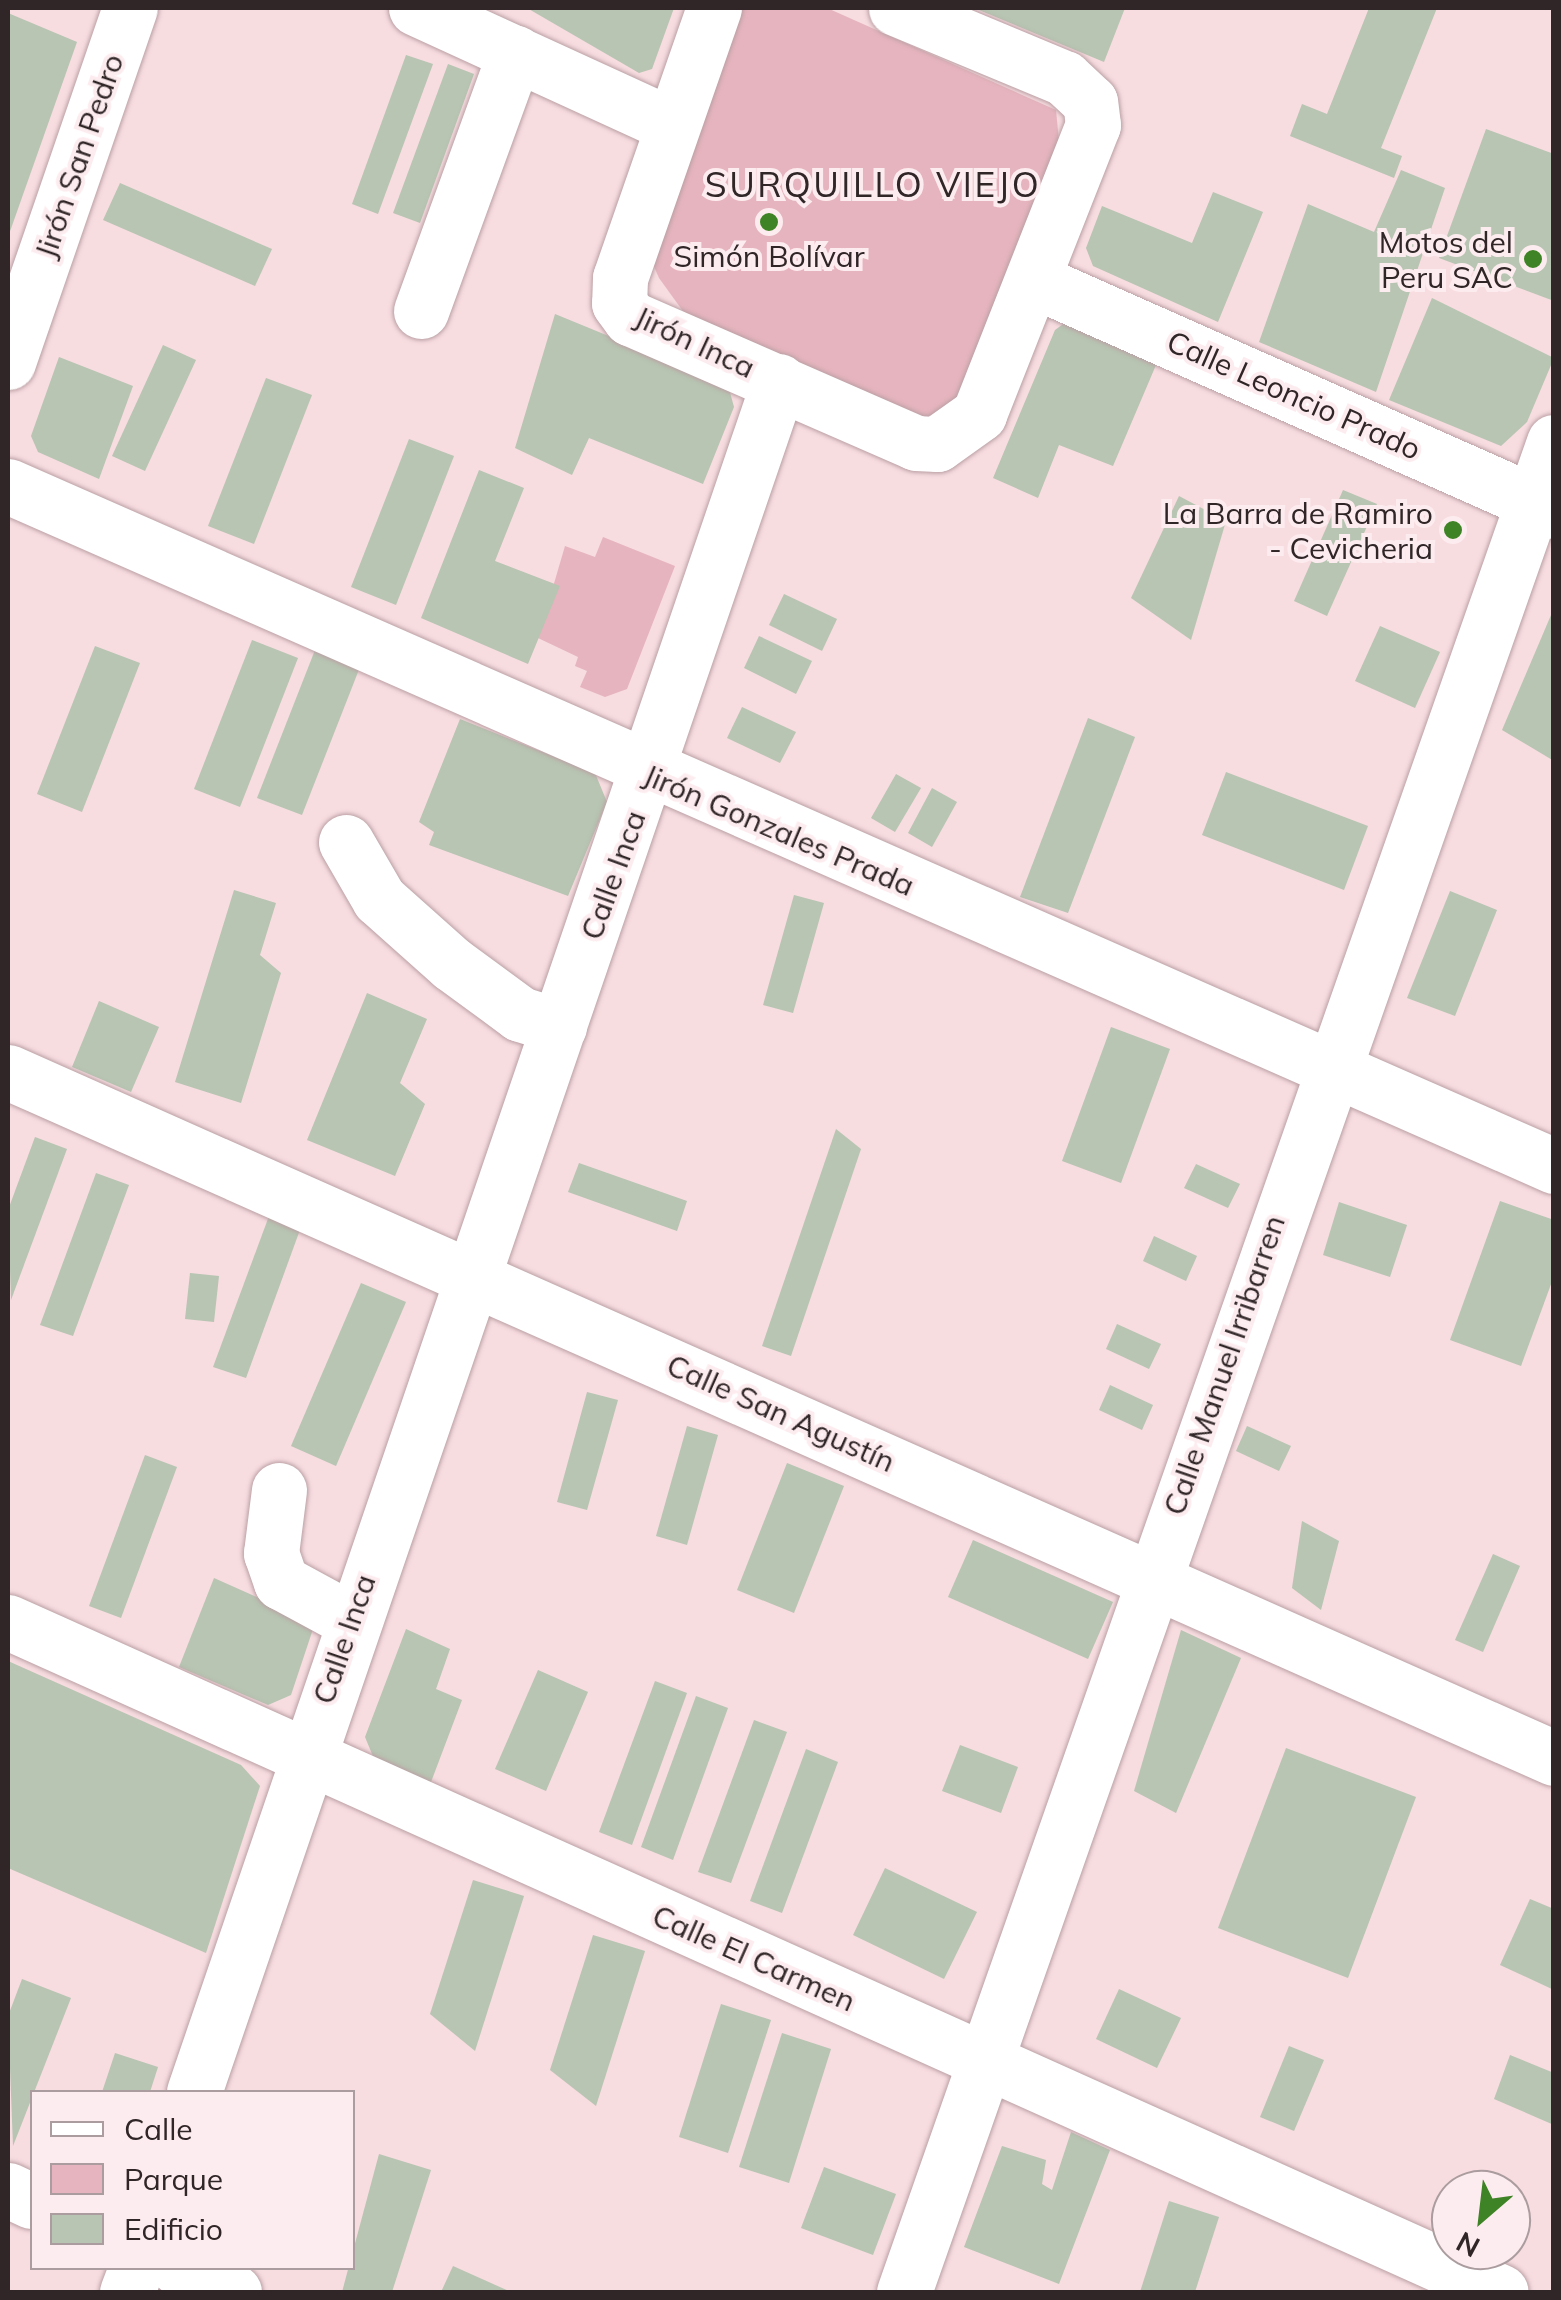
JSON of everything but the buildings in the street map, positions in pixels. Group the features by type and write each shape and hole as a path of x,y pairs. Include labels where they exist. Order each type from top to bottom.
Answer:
{"street":[{"name":"Jirón San Pedro","path":"8,362 130,8"},
{"path":"416,8 671,125 714,8"},
{"path":"779,381 916,443 952,438 979,414 1092,125 1090,102 1064,78 903,9"},
{"path":"421,311 514,53"},
{"name":"Jirón Inca","path":"671,125 620,303 630,318 779,381"},
{"name":"Calle Leoncio Prado","path":"1034,280 1543,506"},
{"name":"Calle Inca","path":"195,2090 350,1620 650,774 779,381"},
{"name":"Calle Manuel Irribarren","path":"904,2292 1328,1068 1543,506 1554,442"},
{"name":"Jirón Gonzales Prada","path":"8,486 650,774 1554,1166"},
{"path":"346,842 379,899 452,964 520,1014 559,1026"},
{"name":"Calle San Agustín","path":"8,1072 1554,1758"},
{"path":"280,1490 271,1553 281,1582 350,1620"},
{"name":"Calle El Carmen","path":"8,1622 1501,2292"},
{"path":"183,2270 234,2292"}],"green space":[{"path":"725,8 827,8 1056,110 1059,141 961,395 932,415 918,418 685,314 659,278 652,262"},
{"path":"603,537 675,566 627,689 605,697 580,687 587,671 575,666 578,657 538,638 565,546 595,557"}],"place":[{"name":"Simón Bolívar","path":"769,222"},
{"name":"Motos del Peru SAC","path":"1533,259"},
{"name":"La Barra de Ramiro - Cevicheria","path":"1453,530"}],"district":[{"name":"SURQUILLO VIEJO","path":"873,184"}]}
